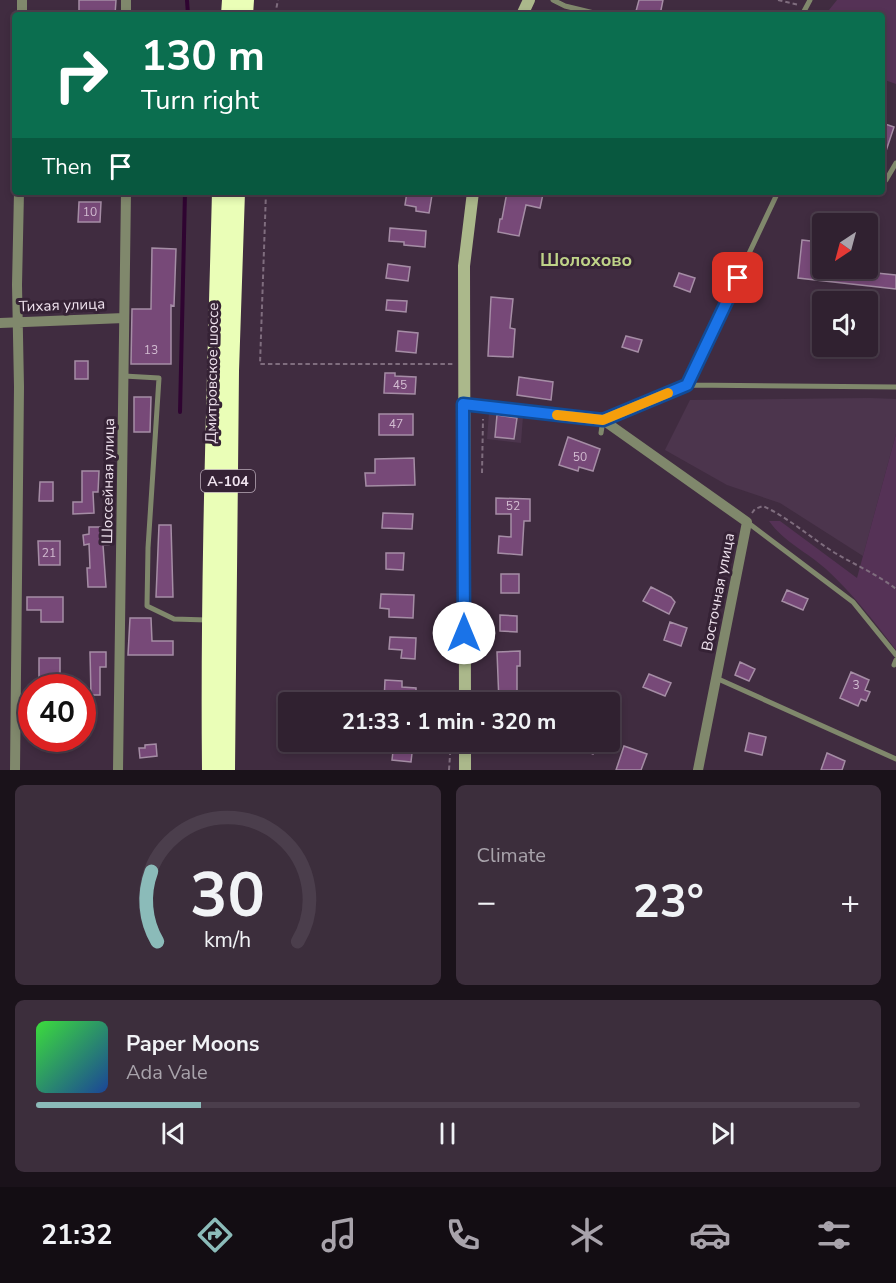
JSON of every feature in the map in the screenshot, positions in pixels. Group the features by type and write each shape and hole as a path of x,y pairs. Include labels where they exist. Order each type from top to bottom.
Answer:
{"highway":[{"name":"Дмитровское шоссе","path":"211,770 221,195"},
{"name":"Дмитровское шоссе","path":"226,770 230,371 236,195"}],"street":[{"path":"15,770 19,195"},
{"name":"Шоссейная улица","path":"118,770 126,195"},
{"path":"465,692 464,266 473,195"},
{"name":"Тихая улица","path":"0,322 124,318"},
{"path":"463,404 603,420"},
{"name":"Восточная улица","path":"603,420 747,522 698,770"},
{"path":"465,752 465,770"}],"lane":[{"path":"553,0 565,6 590,12"},
{"path":"804,12 810,0"},
{"path":"885,180 896,163"},
{"path":"687,385 777,195"},
{"path":"124,376 159,378 148,548 147,606 174,619 212,620"},
{"path":"601,433 603,420 687,385 896,387"},
{"path":"747,522 853,602 896,655"},
{"path":"716,678 896,759"}],"path":[{"path":"778,0 807,7"},
{"path":"266,195 260,364 463,364"},
{"path":"482,473 484,407"},
{"path":"747,522 755,508 764,506 896,589"},
{"path":"449,770 450,752"}],"shaded area":[{"path":"837,0 896,0 896,84 885,80 885,12 827,12"},
{"path":"896,399 896,434 863,556 780,503 727,485 665,450 690,400"},
{"path":"489,412 523,416 521,443 487,439"},
{"path":"896,434 896,650 836,578 782,535 769,521 780,521 857,578"}],"building":[{"path":"79,0 116,0 115,12 79,12"},
{"path":"639,0 663,0 661,12 636,12"},
{"path":"885,124 894,127 885,154"},
{"path":"407,195 432,195 429,213 416,211 416,207 405,205"},
{"path":"506,195 543,195 540,208 526,205 519,236 498,232 500,219 502,219"},
{"path":"79,202 101,202 100,222 78,222"},
{"path":"390,228 426,231 425,247 389,241"},
{"path":"802,240 812,241 812,279 878,279 878,273 896,275 896,289 798,278"},
{"path":"152,248 176,249 174,306 171,305 171,364 131,364 132,309 151,309"},
{"path":"388,264 410,267 408,281 386,278"},
{"path":"679,273 695,278 690,292 674,286"},
{"path":"491,297 513,299 510,328 515,329 513,357 488,356"},
{"path":"387,300 407,301 406,312 386,310"},
{"path":"398,331 418,333 416,353 396,351"},
{"path":"626,336 642,340 638,352 622,347"},
{"path":"75,361 88,361 88,379 75,379"},
{"path":"385,373 416,377 415,394 384,393"},
{"path":"519,377 553,382 551,400 517,395"},
{"path":"134,397 151,397 150,432 134,432"},
{"path":"379,414 413,414 413,435 379,435"},
{"path":"497,415 517,418 514,439 495,437"},
{"path":"568,437 600,449 593,471 579,467 578,471 559,465"},
{"path":"414,458 415,485 366,486 365,473 375,473 375,459"},
{"path":"82,471 99,471 98,492 93,492 94,513 73,514 73,502 82,502"},
{"path":"40,482 53,482 53,501 39,501"},
{"path":"496,498 530,499 530,521 524,521 522,555 498,553 499,536 511,537 511,514 496,514"},
{"path":"383,513 413,514 412,529 382,528"},
{"path":"159,525 171,525 173,597 156,597"},
{"path":"89,527 101,527 102,533 108,532 109,545 103,545 106,587 88,587 89,544 84,545 83,535 89,534"},
{"path":"38,541 60,541 60,565 39,565"},
{"path":"386,553 404,553 403,570 386,569"},
{"path":"501,574 519,574 519,593 501,593"},
{"path":"651,587 671,597 675,602 669,614 643,601"},
{"path":"787,590 808,599 803,610 782,601"},
{"path":"381,594 414,595 413,618 389,617 389,609 380,608"},
{"path":"27,597 63,597 63,622 41,622 41,610 27,610"},
{"path":"500,615 517,616 517,632 500,631"},
{"path":"130,618 151,618 152,641 173,641 173,655 128,655"},
{"path":"670,622 687,628 681,646 664,640"},
{"path":"390,637 416,638 415,659 401,658 402,650 389,649"},
{"path":"520,651 520,666 517,666 517,692 499,692 497,652"},
{"path":"90,652 106,652 106,667 100,667 100,695 96,695 96,674 91,674"},
{"path":"39,658 60,658 60,674 39,674"},
{"path":"740,662 755,669 749,681 735,675"},
{"path":"851,672 869,680 865,690 870,692 866,701 861,699 858,706 840,698"},
{"path":"649,674 671,683 665,696 643,687"},
{"path":"385,680 402,681 402,687 416,688 416,692 384,692"},
{"path":"749,733 766,737 762,755 745,751"},
{"path":"156,744 157,756 140,758 139,748"},
{"path":"624,746 647,754 641,770 616,770"},
{"path":"393,752 412,752 411,762 392,760"},
{"path":"827,753 845,761 842,770 821,770"}],"waterway":[{"path":"187,0 188,12"},
{"path":"180,412 185,195"}],"slow traffic":[{"path":"557,415 603,420 668,393"}],"district":[{"name":"Шолохово","path":"586,260"}],"route":[{"path":"464,633 463,404 603,420 687,385 738,278"}]}
